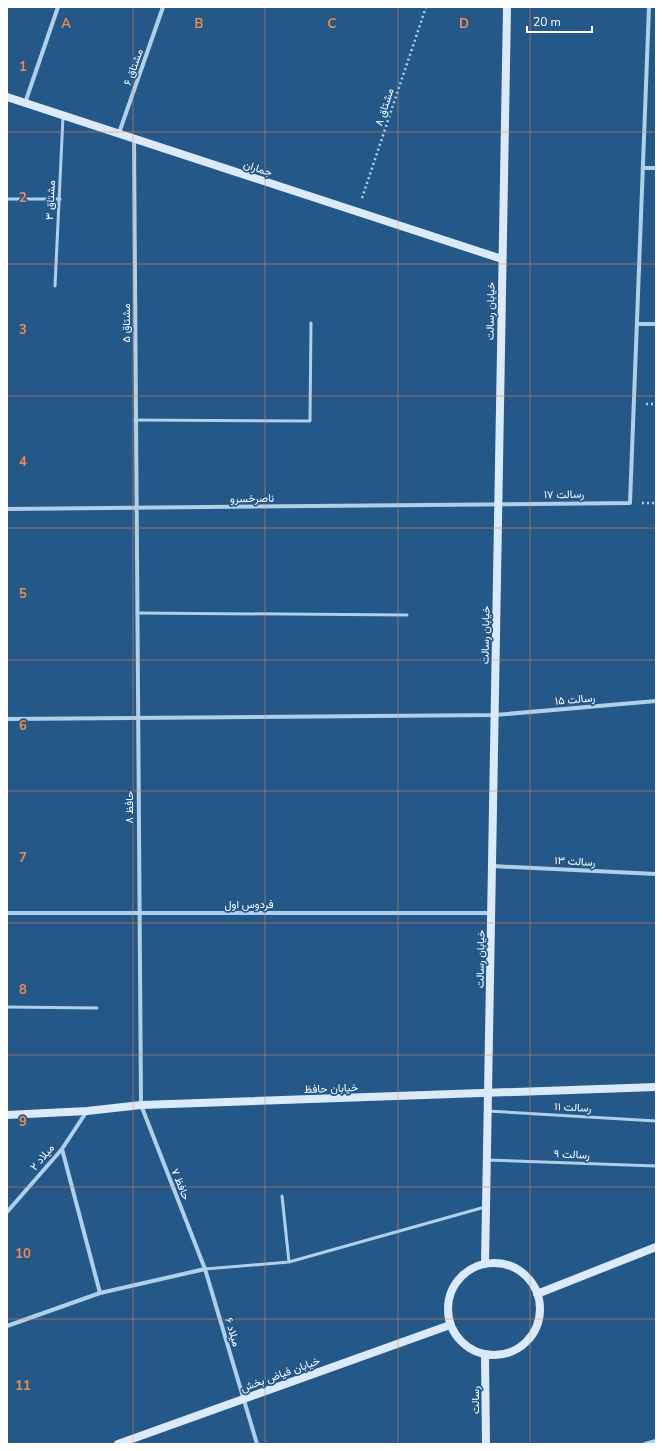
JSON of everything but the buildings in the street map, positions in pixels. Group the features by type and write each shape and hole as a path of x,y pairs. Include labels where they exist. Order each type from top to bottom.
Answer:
{"street":[{"path":"25,103 58,7"},
{"name":"مشتاق ۶","path":"119,133 163,7"},
{"name":"خیابان رسالت","path":"486,1264 507,7"},
{"path":"649,7 637,324 656,324"},
{"name":"جماران","path":"7,97 502,259"},
{"name":"مشتاق ۵","path":"134,138 136,508"},
{"path":"643,168 656,168"},
{"name":"رسالت ۱۷","path":"498,504 630,503 637,324"},
{"name":"ناصرخسرو","path":"7,509 498,504"},
{"name":"حافظ ۸","path":"136,508 141,1105"},
{"name":"رسالت ۱۵","path":"7,719 495,715 656,701"},
{"name":"رسالت ۱۳","path":"492,866 656,874"},
{"name":"فردوس اول","path":"7,913 491,913"},
{"name":"خیابان حافظ","path":"7,1115 87,1111 141,1105 656,1087"},
{"name":"حافظ ۷","path":"141,1105 205,1269"},
{"name":"میلاد ۲","path":"7,1212 62,1149 87,1111"},
{"path":"62,1149 100,1293"},
{"path":"537,1294 656,1247"},
{"path":"486,1264 502,1264 517,1269 529,1279 537,1294 539,1310 537,1325 529,1340 517,1349 502,1355 485,1355 470,1350 458,1340 450,1325 448,1309 450,1294 458,1279 470,1270 486,1264"},
{"path":"7,1326 100,1293 205,1269"},
{"name":"میلاد ۶","path":"205,1269 242,1400 257,1444"},
{"name":"خیابان فیاض بخش","path":"118,1444 450,1325"},
{"name":"رسالت","path":"485,1355 486,1444"},
{"path":"646,1444 656,1440"}],"lane":[{"name":"مشتاق ۳","path":"56,286 63,115"},
{"path":"7,199 60,199"},
{"path":"135,420 310,421 311,323"},
{"path":"137,613 407,615"},
{"path":"7,1008 97,1008"},
{"name":"رسالت ۱۱","path":"488,1112 656,1121"},
{"name":"رسالت ۹","path":"487,1160 656,1166"},
{"path":"282,1196 289,1262"},
{"path":"205,1269 289,1262 486,1206"}],"path":[{"name":"مشتاق ۸","path":"358,212 426,7"}]}
